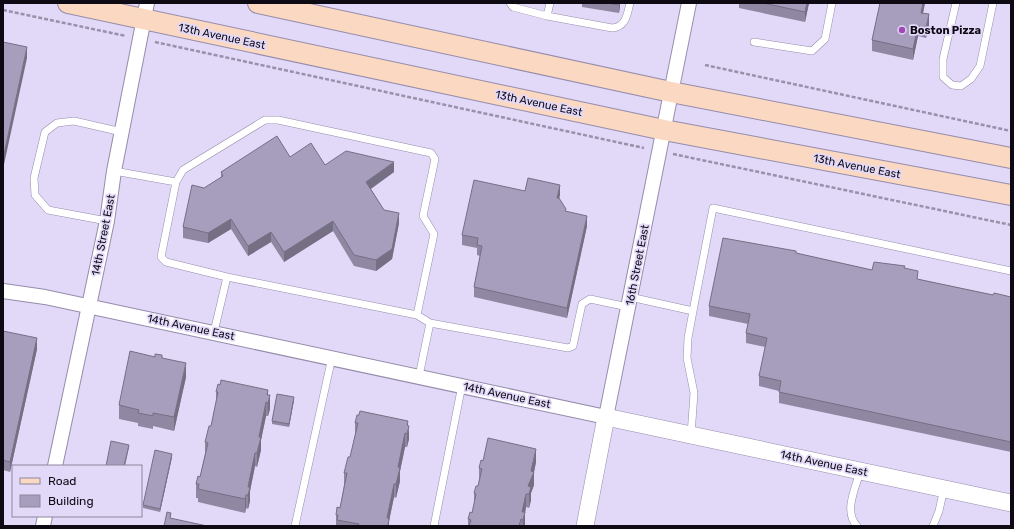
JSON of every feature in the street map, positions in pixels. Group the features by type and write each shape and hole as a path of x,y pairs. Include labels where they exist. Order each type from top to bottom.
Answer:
{"main road":[{"name":"13th Avenue East","path":"68,3 146,11 664,130 1011,195"},
{"path":"258,3 671,92 1011,158"}],"street":[{"name":"16th Street East","path":"585,526 689,3"},
{"name":"14th Street East","path":"55,465 107,221 114,171 146,11"},
{"name":"14th Avenue East","path":"3,291 45,297 214,332 1011,503"}],"lane":[{"path":"510,3 513,7 547,16 618,28 626,21 630,3"},
{"path":"547,16 550,3"},
{"path":"754,42 812,51 825,39 832,3"},
{"path":"956,3 943,60 943,77 952,85 960,86 971,79 980,66 993,3"},
{"path":"417,315 434,234 423,216 435,160 434,155 431,153 278,120 265,120 183,170 176,182 161,257 166,262 227,277 417,315 430,323 568,348 573,346 582,304 590,299 629,302 693,311"},
{"path":"107,221 48,210 35,195 34,178 45,132 57,123 74,121 122,132"},
{"path":"114,171 176,182"},
{"path":"692,435 694,393 687,358 688,338 713,208 1011,271"},
{"path":"214,332 227,277"},
{"path":"418,376 430,323"},
{"path":"295,526 332,357"},
{"path":"434,526 462,385"},
{"path":"857,526 849,511 860,470"},
{"path":"933,526 939,512 944,488"}],"path":[{"path":"3,10 660,152 1011,225"},
{"path":"705,65 1011,131"}],"building":[{"path":"607,3 619,3 619,5"},
{"path":"763,3 807,3 805,12"},
{"name":"Boston Pizza","path":"880,3 923,3 921,13 929,14 926,28 918,26 913,49 872,40"},
{"path":"3,42 27,47 3,159"},
{"path":"277,136 290,157 311,143 325,165 346,151 394,162 366,182 384,210 399,213 392,249 376,260 354,255 333,221 284,252 271,232 248,246 231,219 208,233 183,227 192,185 204,188 223,176 221,172"},
{"path":"528,178 560,185 557,198 559,198 566,209 565,211 587,216 567,308 474,287 482,246 477,245 478,238 462,235 474,180 525,191"},
{"path":"723,238 796,251 796,253 872,270 874,262 905,266 904,268 918,271 917,279 993,295 994,293 1011,297 1011,442 779,392 781,381 759,376 767,338 746,333 750,314 709,306"},
{"path":"3,331 37,338 10,462 3,460"},
{"path":"130,351 155,357 155,354 162,355 162,358 186,363 174,417 153,413 153,416 138,413 139,410 119,405"},
{"path":"221,380 268,390 267,395 270,395 268,403 266,402 259,437 261,437 257,453 255,453 248,487 250,487 248,495 246,495 245,499 198,489 199,484 196,484 198,476 200,477 208,443 205,442 209,426 211,426 218,392 216,392 218,384 220,385"},
{"path":"277,394 294,397 289,424 272,421"},
{"path":"360,411 408,421 407,425 409,426 407,434 405,433 398,467 400,468 396,484 394,484 387,518 389,518 388,526 358,526 359,524 337,520 337,507 340,508 347,473 344,473 348,457 350,457 358,423 355,423 357,415 359,415"},
{"path":"488,438 536,449 531,471 534,472 528,486 531,487 529,494 526,494 522,512 525,512 523,520 521,519 519,526 469,526 471,520 468,519 470,512 472,513 476,494 474,493 476,486 478,486 482,469 479,468 481,460 483,461"},
{"path":"111,441 129,445 124,465 106,465"},
{"path":"155,450 172,454 160,509 143,505"},
{"path":"167,512 171,513 170,518 207,526 164,526"}],"place":[{"name":"Boston Pizza","path":"902,30"}]}
